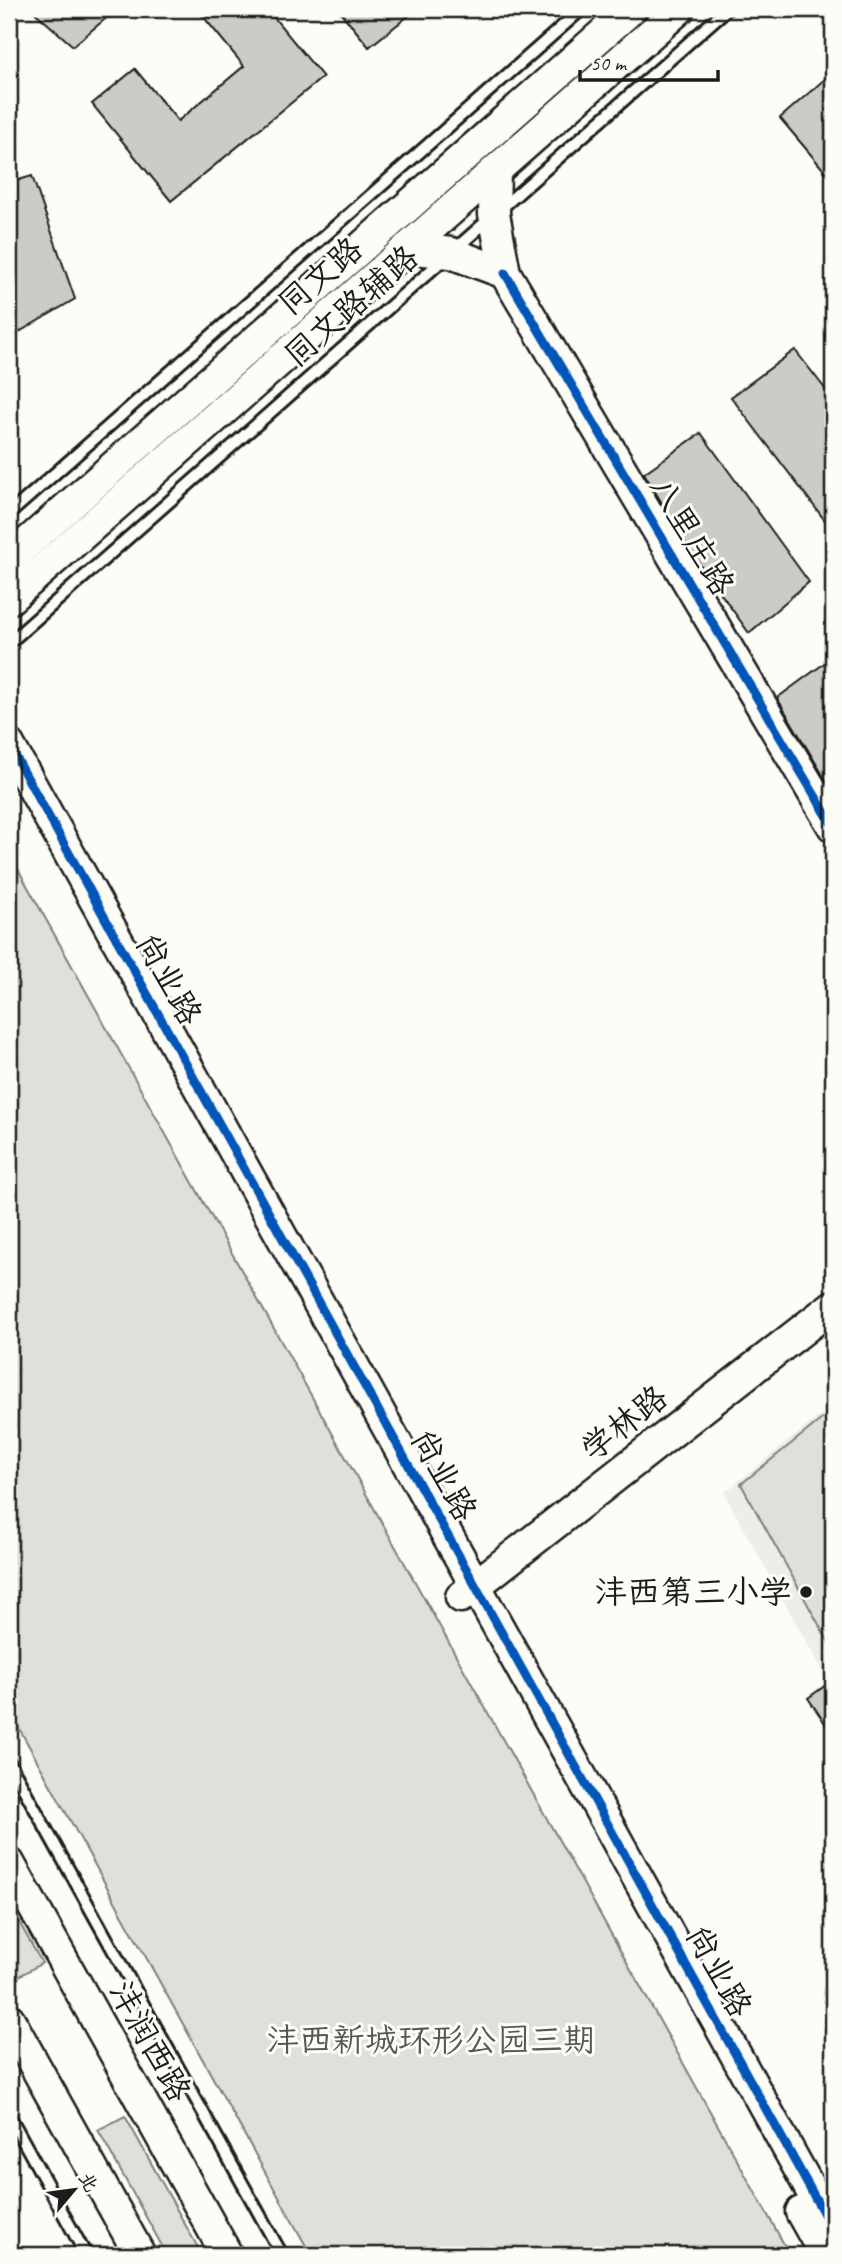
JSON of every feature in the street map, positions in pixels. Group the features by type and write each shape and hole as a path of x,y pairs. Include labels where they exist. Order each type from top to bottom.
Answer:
{"street":[{"name":"同文路","path":"9,559 631,9"},
{"name":"同文路","path":"9,599 679,9"},
{"path":"495,171 494,214 505,273"},
{"path":"407,248 451,253 505,273"},
{"name":"八里庄路","path":"505,273 833,826"},
{"name":"尚业路","path":"9,745 825,2255"},
{"name":"尚业路","path":"9,785 833,2230"},
{"name":"学林路","path":"472,1600 833,1306"},
{"name":"学林路","path":"472,1600 833,1330"},
{"name":"沣润西路","path":"9,1863 227,2255"},
{"path":"9,2019 140,2255"}],"lane":[{"path":"9,514 582,9"},
{"name":"同文路辅路","path":"9,643 727,9"},
{"path":"9,1762 282,2255"},
{"path":"9,2115 86,2255"}],"shaded area":[{"name":"沣西第三小学","path":"833,1405 833,1690 724,1493"}],"green space":[{"name":"沣西新城环形公园三期","path":"9,853 790,2255 311,2255 9,1710"},
{"name":"沣西第三小学","path":"833,1410 833,1650 741,1484"},
{"path":"9,1904 42,1963 14,1979 9,1971"},
{"path":"125,2116 202,2255 167,2255 98,2130"}],"building":[{"path":"31,9 117,9 73,46"},
{"path":"209,9 267,9 323,77 171,201 92,104 135,69 178,121 244,66 202,15"},
{"path":"338,9 417,9 369,47"},
{"path":"833,72 833,181 780,118"},
{"path":"32,176 75,299 9,338 9,183"},
{"path":"795,350 833,399 833,531 731,397"},
{"path":"701,433 809,582 749,633 689,549 644,473"},
{"path":"833,657 833,792 777,698"},
{"path":"833,1680 833,1735 808,1698"}],"cycle path":[{"path":"505,273 833,826"},
{"path":"9,745 833,2230"}],"place":[{"name":"沣西第三小学","path":"806,1592"}]}
